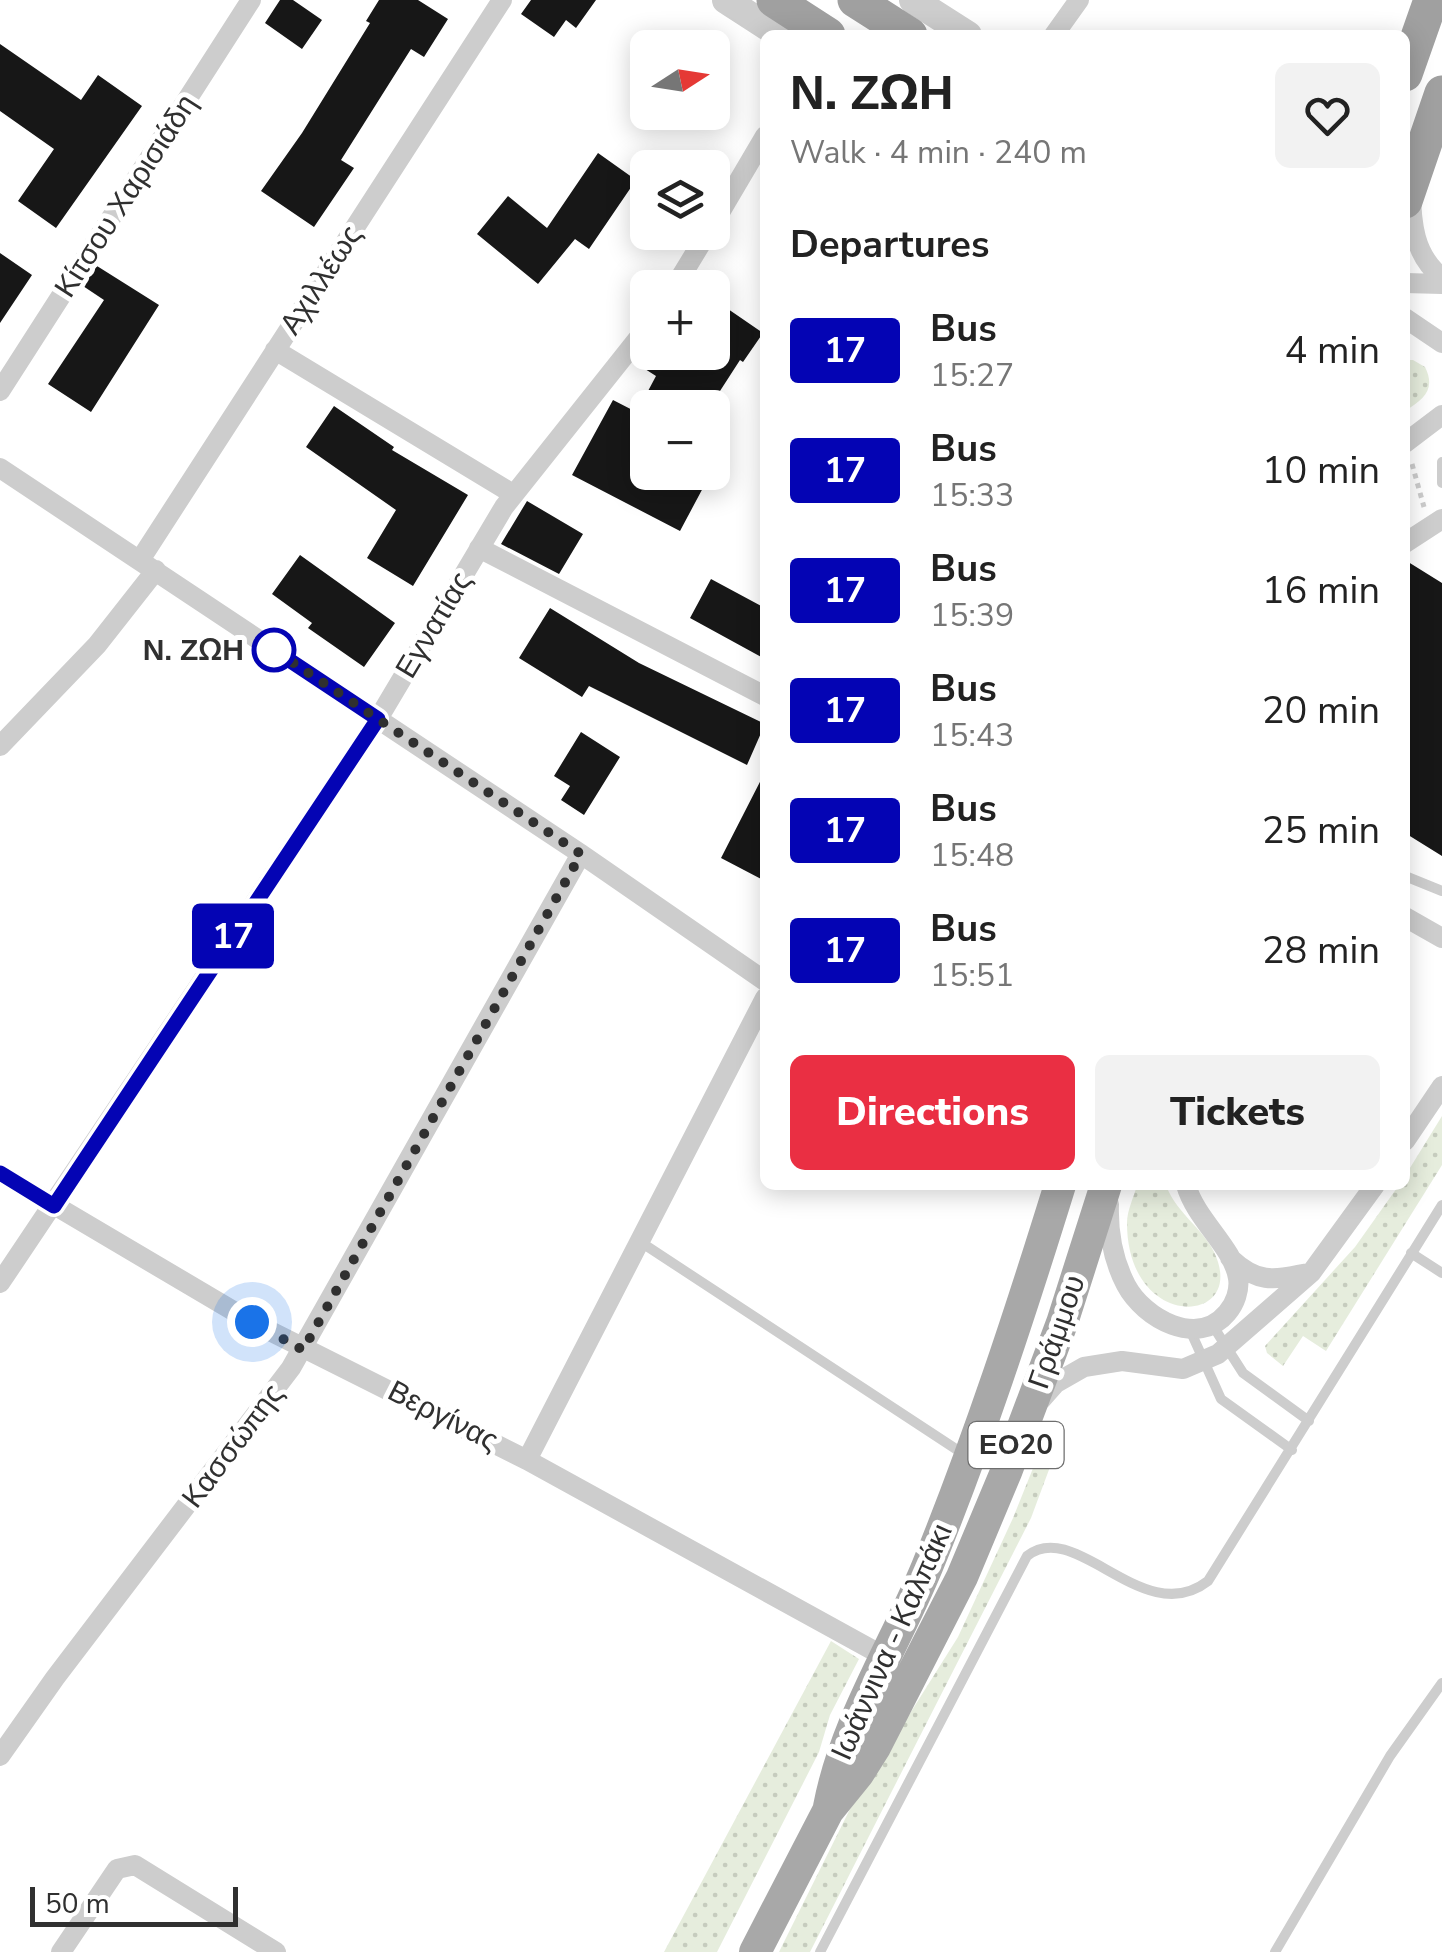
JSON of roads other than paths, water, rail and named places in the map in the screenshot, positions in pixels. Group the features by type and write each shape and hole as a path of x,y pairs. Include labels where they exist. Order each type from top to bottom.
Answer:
{"highway":[{"path":"774,0 820,30"},
{"path":"856,0 902,30"},
{"path":"1410,60 1431,0"},
{"path":"1410,187 1442,93"}],"main road":[{"name":"Γράμμου","path":"970,1458 1058,1190"},
{"name":"Γράμμου","path":"902,1695 962,1577 1021,1432 1106,1190"},
{"name":"Ιωάννινα - Καλπάκι","path":"828,1811 837,1765 887,1658 970,1458"},
{"name":"Ιωάννινα - Καλπάκι","path":"828,1811 858,1774 902,1695"},
{"name":"ΕΟ20","path":"755,1952 828,1811"}],"street":[{"name":"Κίτσου Χαρισιάδη","path":"0,391 251,0"},
{"name":"Αχιλλέως","path":"0,746 97,645 276,350 502,0"},
{"path":"726,0 772,30"},
{"path":"913,0 960,30"},
{"path":"1058,30 1079,0"},
{"path":"730,195 760,144"},
{"path":"1410,205 1416,242 1442,281"},
{"path":"1410,284 1442,281"},
{"path":"1410,321 1436,338"},
{"path":"1410,334 1436,338"},
{"name":"Εγνατίας","path":"0,1282 378,719 513,494 630,348"},
{"path":"276,350 513,494"},
{"path":"1410,446 1442,415"},
{"path":"0,468 760,978"},
{"path":"1410,537 1438,521"},
{"path":"479,548 760,693"},
{"name":"Κασσώπης","path":"0,1756 303,1350 581,854"},
{"path":"1410,921 1442,938"},
{"path":"527,1460 760,1008"},
{"path":"1410,1134 1442,1086"},
{"name":"Βεργίνας","path":"0,1173 303,1350 368,1378 527,1460 887,1658"},
{"path":"1108,1190 1111,1240 1126,1286 1156,1316 1190,1330 1213,1326 1231,1308 1237,1295 1238,1278 1229,1256"},
{"path":"1187,1190 1191,1203 1229,1256 1252,1276 1281,1279 1311,1272"},
{"path":"1021,1432 1056,1383 1084,1367 1122,1361 1183,1369 1226,1349 1311,1272 1371,1190"},
{"path":"61,1952 107,1881 117,1869 128,1865 149,1872 276,1952"}],"lane":[{"path":"1442,462 1442,482"},
{"path":"1410,878 1442,891"},
{"path":"820,1952 1026,1556 1039,1548 1062,1549 1160,1594 1201,1586 1218,1568 1442,1205"},
{"path":"639,1242 970,1458"},
{"path":"1412,1252 1442,1273"},
{"path":"1213,1326 1243,1374 1309,1421"},
{"path":"1190,1330 1221,1399 1292,1450"},
{"path":"1275,1952 1390,1756 1442,1683"}],"place":[{"name":"Ν. ΖΩΗ","path":"274,650"}]}
